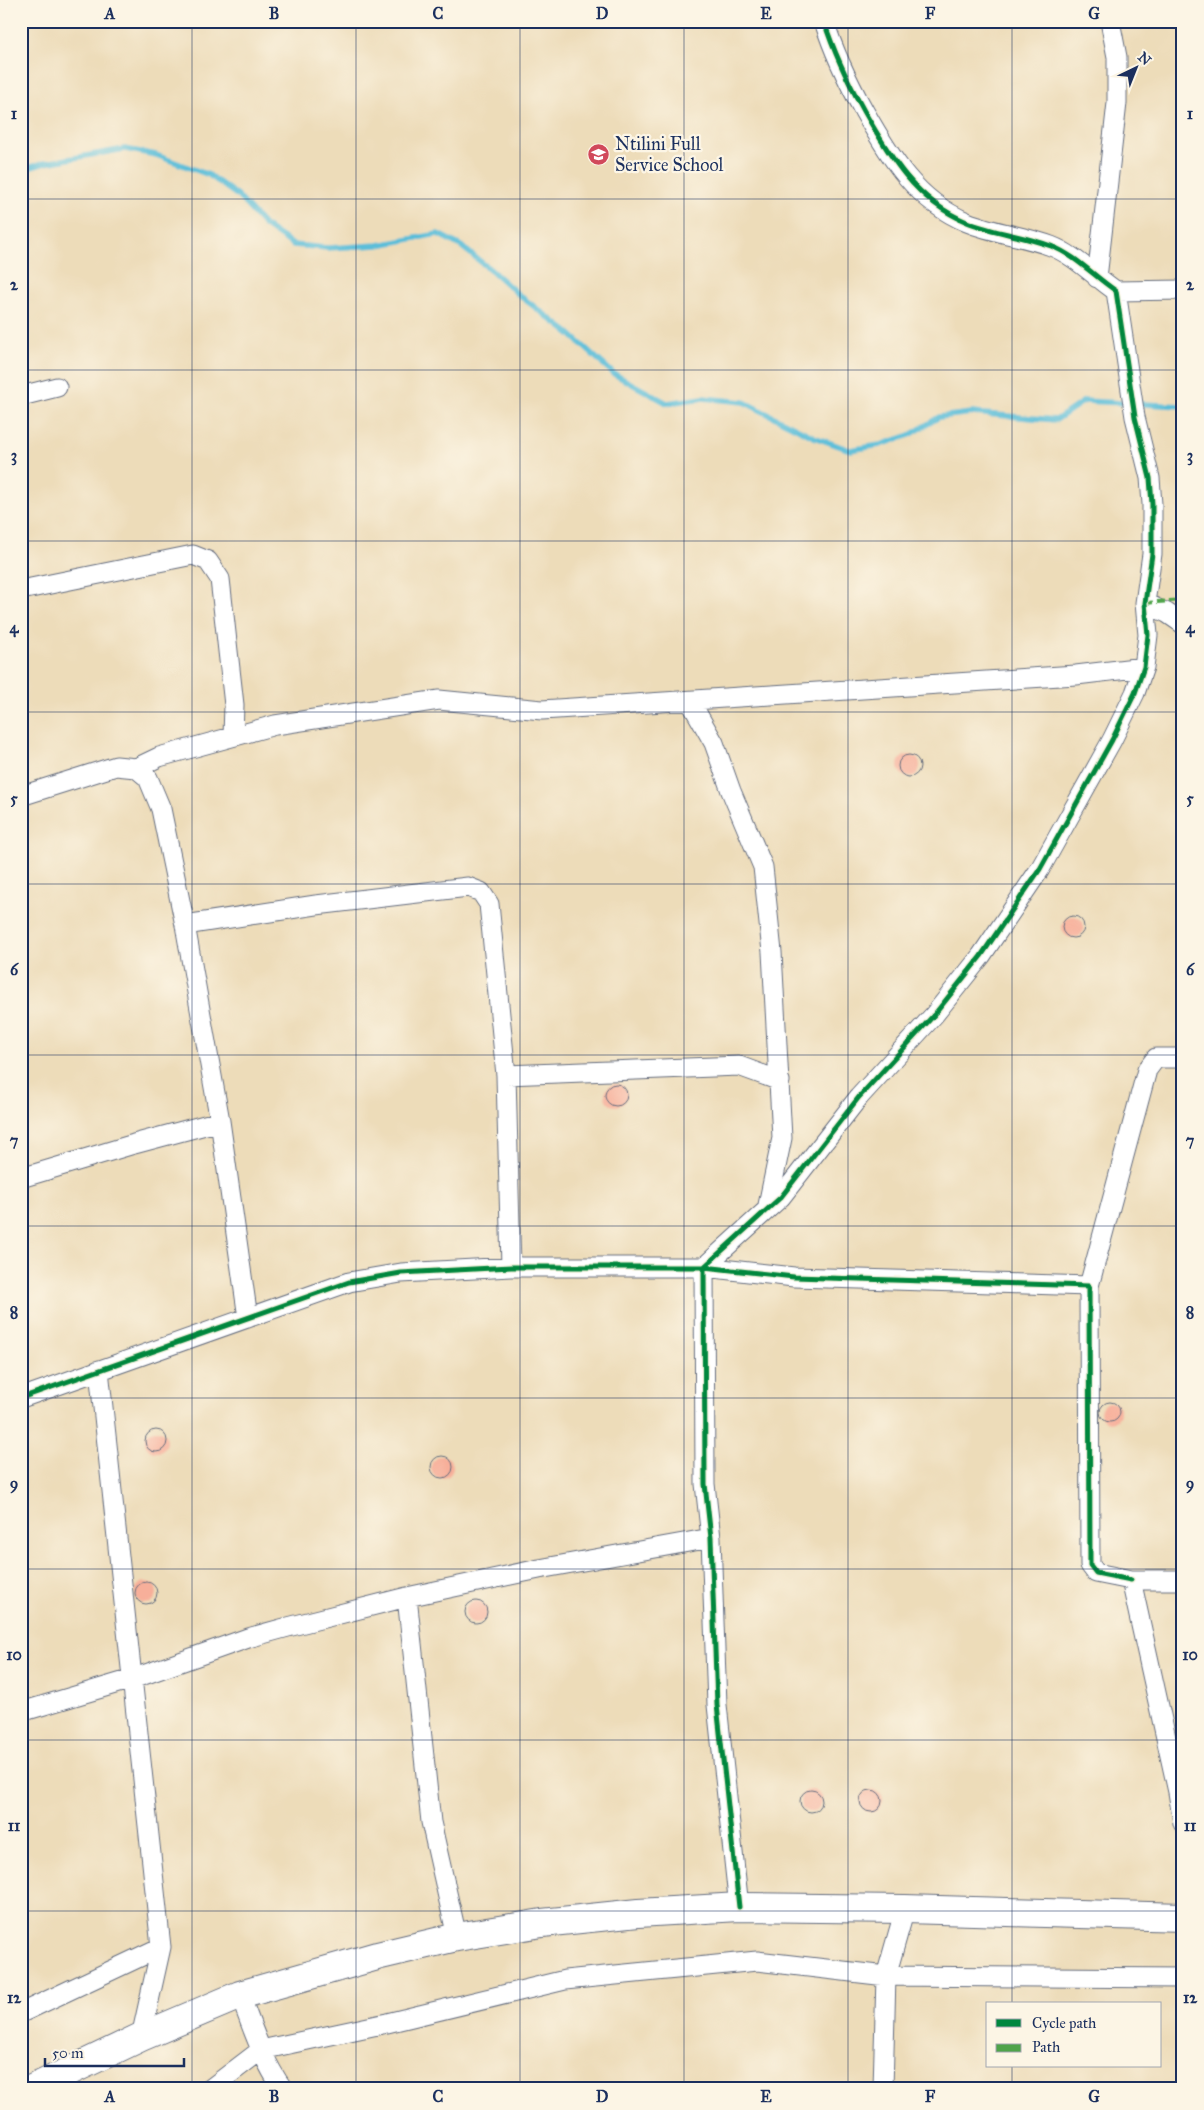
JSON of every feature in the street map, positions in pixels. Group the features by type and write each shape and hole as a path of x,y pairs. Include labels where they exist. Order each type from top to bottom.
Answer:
{"highway":[{"path":"32,2089 141,2037 240,1995 377,1956 456,1937 542,1923 619,1915 739,1907 905,1908 1183,1917"}],"street":[{"path":"824,21 849,83 884,146 905,177 935,204 967,222 1053,246 1116,291 1183,290"},
{"path":"1097,278 1117,103 1117,57 1110,21"},
{"path":"739,1907 717,1705 711,1538 705,1484 704,1267 781,1197 859,1097 934,1015 982,956 1040,869 1120,724 1135,693 1144,667 1148,635 1145,603 1152,554 1152,504 1150,478 1135,417 1116,291"},
{"path":"21,396 57,387"},
{"path":"21,590 193,555 208,561 220,579 234,706 233,736"},
{"path":"1145,603 1167,613 1183,624"},
{"path":"21,796 116,766 136,768 159,757 275,725 439,700 542,710 690,702 1067,676 1144,667"},
{"path":"690,702 714,743 762,867 772,952 782,1138 767,1210"},
{"path":"136,768 148,778 162,809 220,1121 248,1318"},
{"path":"185,925 316,905 468,887 481,892 489,904 506,1075 512,1267"},
{"path":"1183,1058 1156,1058 1147,1070 1089,1286 1090,1565 1096,1574 1131,1580 1183,1580"},
{"path":"506,1075 739,1066 780,1081"},
{"path":"21,1178 134,1144 220,1121"},
{"path":"21,1398 349,1282 401,1273 512,1267 704,1267 794,1277 1089,1286"},
{"path":"99,1370 162,1947 141,2037"},
{"path":"21,1712 132,1679 248,1638 407,1597 539,1569 711,1538"},
{"path":"1131,1580 1178,1792 1183,1823"},
{"path":"407,1597 431,1822 456,1937"},
{"path":"883,2089 886,1976 905,1908"},
{"path":"21,2013 162,1947"},
{"path":"210,2089 261,2050 386,2023 564,1980 757,1961 886,1976 1183,1978"},
{"path":"240,1995 261,2050 275,2078 283,2089"}],"building":[{"path":"909,755 917,758 920,766 917,774 909,777 901,774 898,766 901,758"},
{"path":"1073,916 1081,919 1084,927 1081,935 1073,938 1065,935 1062,927 1065,919"},
{"path":"616,1084 624,1087 627,1095 624,1103 616,1106 608,1103 605,1095 608,1087"},
{"path":"1106,1402 1114,1402 1120,1408 1120,1416 1114,1422 1106,1422 1100,1416 1100,1408"},
{"path":"156,1430 164,1433 167,1441 164,1449 156,1452 148,1449 145,1441 148,1433"},
{"path":"442,1456 450,1459 453,1467 450,1475 442,1478 434,1475 431,1467 434,1459"},
{"path":"146,1582 154,1585 157,1593 154,1601 146,1604 138,1601 135,1593 138,1585"},
{"path":"476,1601 484,1604 487,1612 484,1620 476,1623 468,1620 465,1612 468,1604"},
{"path":"811,1790 819,1793 822,1801 819,1809 811,1812 803,1809 800,1801 803,1793"},
{"path":"871,1790 879,1793 882,1801 879,1809 871,1812 863,1809 860,1801 863,1793"}],"waterway":[{"path":"21,170 45,163 125,149 156,155 209,175 238,196 264,225 293,245 328,248 378,245 438,234 461,246 519,295 569,333 614,374 667,403 703,398 744,402 814,437 850,450 880,445 910,435 939,417 972,413 1056,420 1084,401 1183,406"}],"marked path":[{"path":"1145,603 1183,600"}],"cycle path":[{"path":"739,1907 717,1705 711,1538 705,1484 704,1267 781,1197 859,1097 934,1015 981,956 1040,869 1112,740 1135,693 1144,667 1148,635 1145,603 1152,554 1150,478 1135,417 1116,291 1060,250 967,222 949,213 919,190 895,161 864,111 842,67 824,21"},
{"path":"21,1398 349,1282 401,1273 511,1267 704,1267 794,1277 1089,1286 1090,1565 1096,1573 1131,1580"}],"place":[{"name":"Ntilini Full Service School","path":"599,154"}]}
